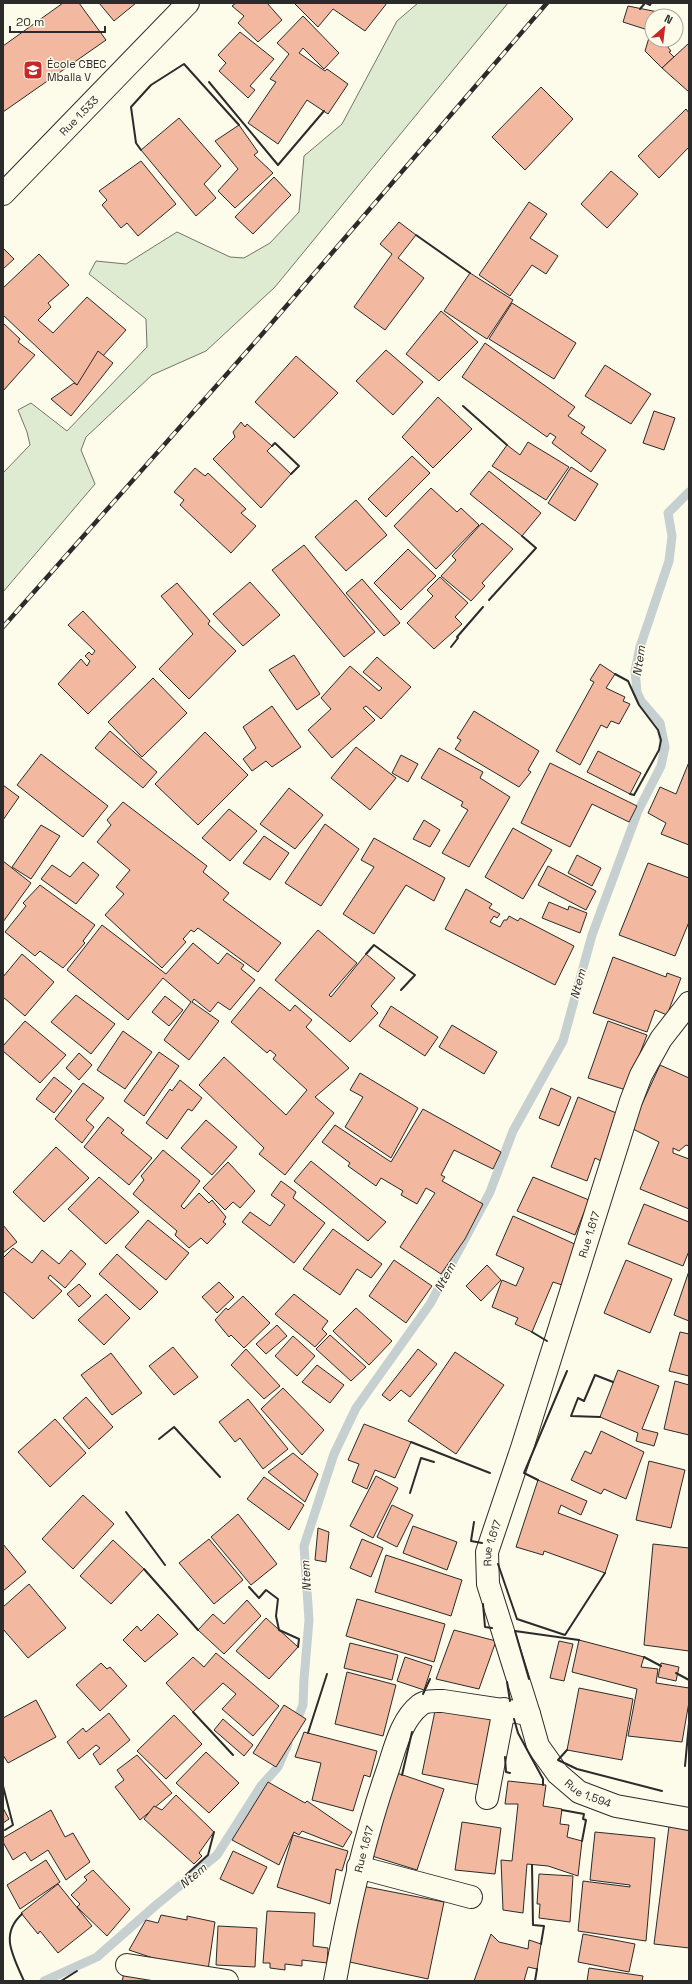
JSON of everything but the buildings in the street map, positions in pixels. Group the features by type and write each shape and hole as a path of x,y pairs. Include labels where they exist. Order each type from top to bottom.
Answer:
{"street":[{"name":"Rue 1.533","path":"3,194 188,3"},
{"name":"Rue 1.617","path":"335,1981 358,1867 382,1785 401,1732 420,1705 430,1701 443,1701 504,1709 529,1714 488,1584 487,1552 522,1448 631,1102 641,1076 661,1039 689,1003"},
{"path":"487,1798 504,1709"},
{"name":"Rue 1.594","path":"529,1714 538,1746 558,1774 579,1792 616,1806 689,1819"},
{"path":"358,1867 471,1897"},
{"path":"127,1965 227,1981"}],"green space":[{"path":"418,3 508,3 275,287 206,351 152,375 86,437 81,450 95,484 3,592 3,473 30,445 27,432 18,410 31,403 67,431 147,347 146,319 89,274 96,261 126,264 177,232 230,257 244,258 270,243 299,212 304,156 342,124 397,21"}],"waterway":[{"name":"Ntem","path":"295,1725 303,1705 309,1620 304,1546 334,1454 356,1408 430,1304 490,1192 513,1131 563,1041 592,935 638,811 661,766 665,747 660,723 641,701 637,692 635,671 640,647 669,561 672,536 668,513 689,492"},
{"name":"Ntem","path":"44,1981 97,1957 155,1906 217,1855 261,1786 278,1767 288,1744"}],"railway":[{"path":"3,627 264,332 547,3"}],"wall":[{"path":"640,9 645,3"},
{"path":"646,3 650,5 651,3"},
{"path":"141,150 136,143 131,107 151,85 184,64 239,125"},
{"path":"209,82 278,165 324,111"},
{"path":"416,235 470,273"},
{"path":"463,406 507,445"},
{"path":"272,446 275,443 299,466 291,474"},
{"path":"489,600 536,548 522,536"},
{"path":"451,647 458,638 457,637 483,607"},
{"path":"615,674 628,681 639,705 658,730 661,740 659,750 634,795 630,794"},
{"path":"366,954 374,945 415,975 401,990"},
{"path":"532,1332 547,1341"},
{"path":"538,1480 524,1473 567,1371"},
{"path":"600,1417 571,1416 578,1398 584,1401 595,1375 613,1382"},
{"path":"159,1439 174,1427 220,1477"},
{"path":"411,1442 490,1473"},
{"path":"410,1493 421,1458 434,1462"},
{"path":"126,1512 165,1565"},
{"path":"474,1522 471,1541 482,1543"},
{"path":"498,1564 517,1619 565,1635 605,1573"},
{"path":"144,1569 198,1630"},
{"path":"249,1587 259,1598 266,1590 278,1599 276,1616 279,1630 299,1639 298,1647"},
{"path":"483,1604 485,1627 492,1628"},
{"path":"529,1679 515,1631 579,1640"},
{"path":"644,1657 661,1666"},
{"path":"676,1673 689,1680"},
{"path":"308,1733 327,1674"},
{"path":"423,1694 430,1679"},
{"path":"507,1682 510,1701"},
{"path":"193,1712 233,1755"},
{"path":"514,1719 518,1733 543,1779 543,1785"},
{"path":"685,1766 689,1723"},
{"path":"402,1775 412,1732"},
{"path":"567,1750 558,1760 577,1769 662,1791"},
{"path":"505,1757 506,1772 510,1773"},
{"path":"3,1786 13,1825 5,1830"},
{"path":"562,1810 584,1814 583,1819 586,1820 582,1841"},
{"path":"186,1875 208,1855 214,1832"},
{"path":"532,1865 533,1925 544,1926 541,1944"},
{"path":"22,1914 11,1929 10,1945 24,1981"},
{"path":"535,1981 537,1969"},
{"path":"61,1981 77,1971"}],"place":[{"name":"École CBEC Mballa V","path":"33,70"}]}
